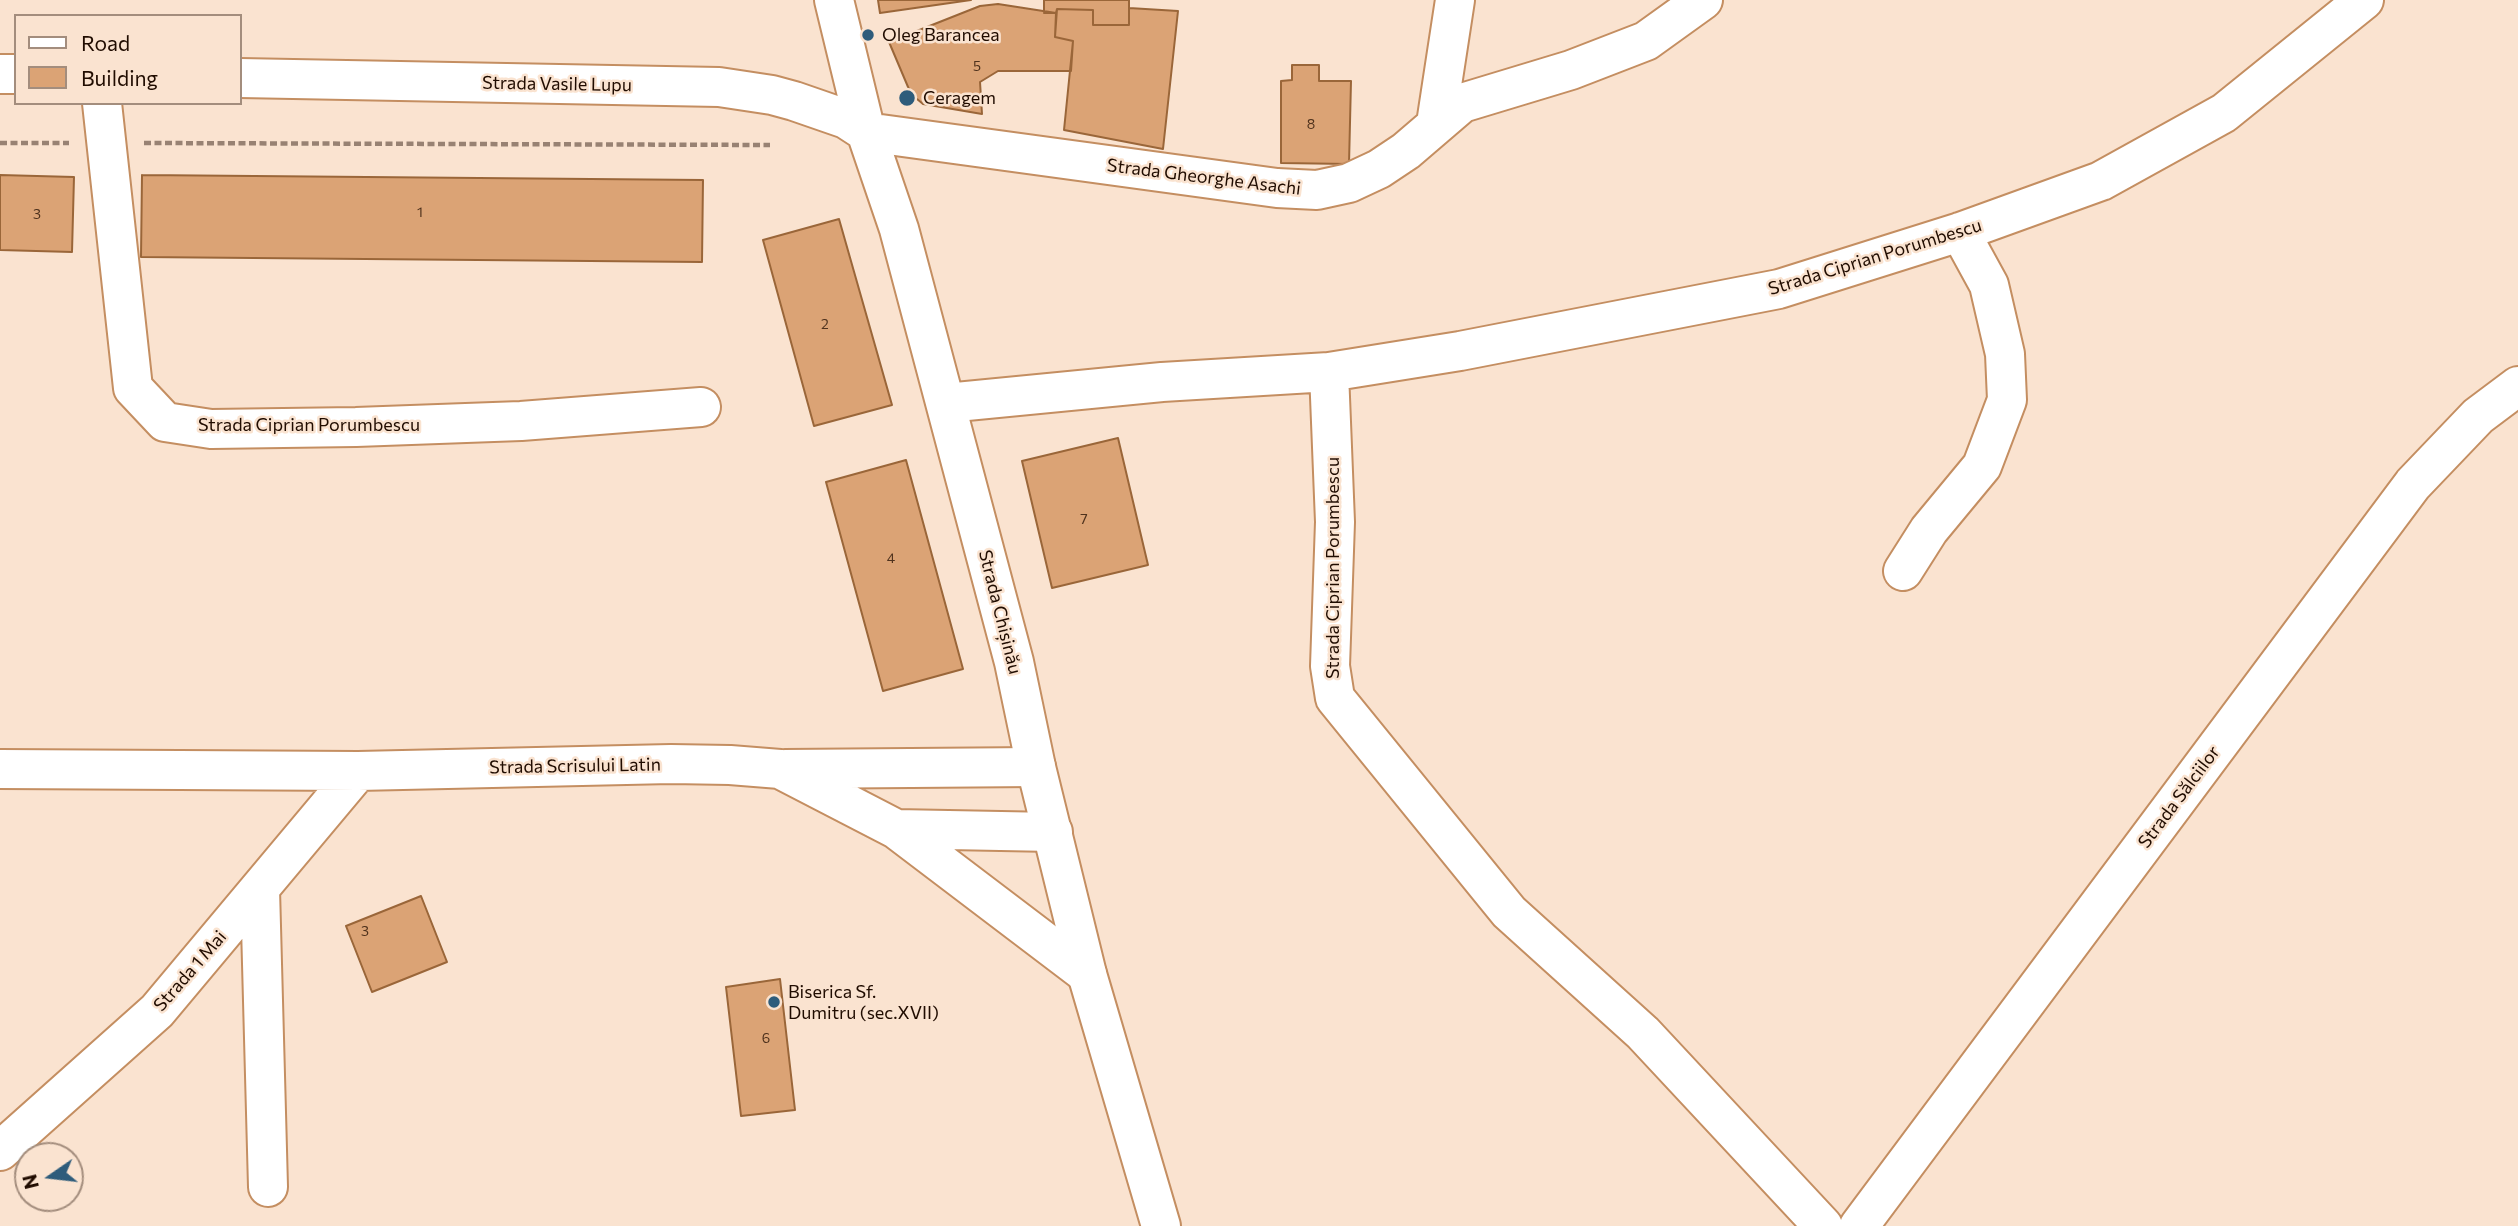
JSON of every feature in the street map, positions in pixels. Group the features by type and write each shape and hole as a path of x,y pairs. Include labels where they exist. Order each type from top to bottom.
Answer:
{"street":[{"name":"Strada Chișinău","path":"834,0 866,132 899,229 1014,663 1036,767 1087,974 1161,1226"},
{"path":"1436,124 1455,0"},
{"name":"Strada Gheorghe Asachi","path":"866,132 1277,188 1317,190 1349,183 1379,169 1406,151 1462,103 1571,70 1646,41 1703,0"},
{"name":"Strada Ciprian Porumbescu","path":"946,403 1162,382 1329,372 1460,352 1779,289 1960,232 2101,181 2224,113 2364,0"},
{"name":"Strada Vasile Lupu","path":"242,78 719,87 794,101 846,119 866,132"},
{"name":"Strada Ciprian Porumbescu","path":"102,105 133,388 165,422 211,429 356,427 521,421 701,407"},
{"path":"1903,571 1929,530 1982,466 2007,400 2005,354 1989,285 1960,232"},
{"name":"Strada Ciprian Porumbescu","path":"1329,372 1335,523 1330,666 1335,698 1509,912 1643,1033 1823,1226"},
{"name":"Strada Sălciilor","path":"1860,1226 2413,484 2478,416 2518,386"},
{"name":"Strada Scrisului Latin","path":"0,769 358,771 671,764 780,769 896,829 1087,974"},
{"path":"780,769 1036,767"},
{"name":"Strada 1 Mai","path":"0,1151 157,1011 358,771"},
{"path":"896,829 1053,832"},
{"path":"260,889 268,1187"},
{"path":"1148,1181 1178,1226"}],"path":[{"path":"0,143 770,145"}],"building":[{"path":"878,0 971,0 880,13"},
{"path":"1044,0 1129,0 1129,25 1093,25 1093,10 1057,9 1056,13 1044,13"},
{"path":"998,4 1056,13 1055,37 1073,41 1071,71 998,71 980,82 982,114 923,104 911,94 889,42 980,6"},
{"path":"1129,8 1178,11 1163,149 1064,130 1073,41 1055,37 1057,9 1093,10 1093,25 1129,25"},
{"path":"1292,65 1319,65 1319,81 1351,81 1349,164 1281,163 1281,81 1292,80"},
{"path":"0,175 74,177 72,252 0,250"},
{"path":"142,175 703,180 702,262 141,257"},
{"path":"839,219 892,405 814,426 763,240"},
{"path":"1118,438 1148,565 1052,588 1022,461"},
{"path":"906,460 963,669 883,691 826,482"},
{"path":"421,896 447,962 372,992 346,926"},
{"path":"780,979 795,1110 741,1116 726,987"}],"place":[{"name":"Oleg Barancea","path":"868,35"},
{"name":"Ceragem","path":"907,98"},
{"name":"Biserica Sf. Dumitru (sec.XVII)","path":"774,1002"}]}
